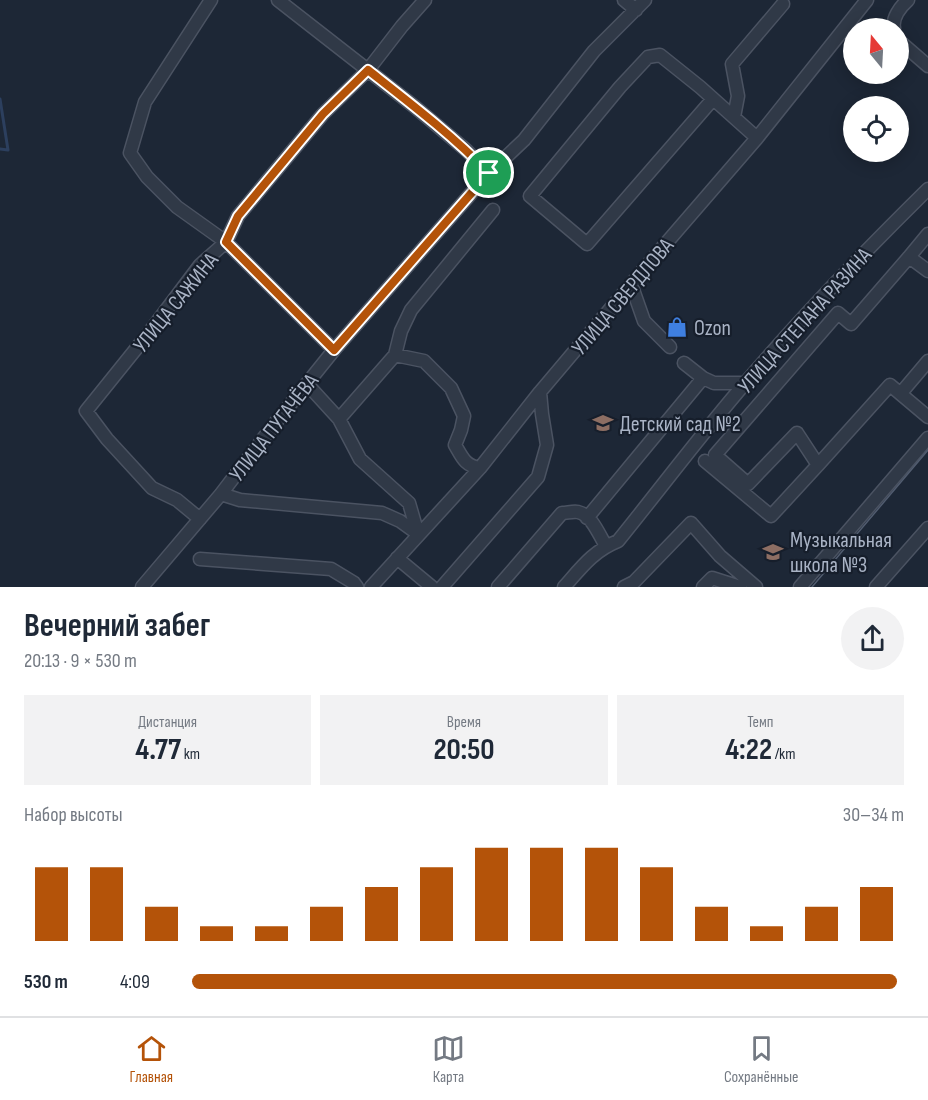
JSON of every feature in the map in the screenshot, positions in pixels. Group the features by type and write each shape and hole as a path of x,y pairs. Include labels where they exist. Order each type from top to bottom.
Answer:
{"street":[{"path":"211,0 145,102 130,153 147,177 177,207 226,242 334,350"},
{"path":"278,0 415,107 457,142 489,173"},
{"name":"УЛИЦА САЖИНА","path":"200,519 177,500 152,488 107,440 86,411 200,265 226,242 238,216 245,207 323,114 368,70 424,0"},
{"path":"624,0 636,10"},
{"name":"УЛИЦА ПУГАЧЁВА","path":"142,587 221,494 334,350 489,173 524,140 594,51 645,0"},
{"name":"УЛИЦА СВЕРДЛОВА","path":"371,587 480,468 540,392 757,138 867,0"},
{"path":"895,18 901,6 908,0"},
{"path":"734,117 738,96 732,64 783,4"},
{"path":"909,50 928,66"},
{"path":"713,99 587,244 530,196 620,87 648,57 660,55 700,87 757,138"},
{"name":"УЛИЦА СТЕПАНА РАЗИНА","path":"564,587 594,554 618,541 745,383 796,324 928,189"},
{"path":"339,419 395,355 401,331 411,310 493,210"},
{"path":"818,465 797,433 748,484 715,455 838,314 851,324 928,234"},
{"path":"909,257 928,271"},
{"path":"631,284 644,321 670,347"},
{"path":"395,355 424,361 451,388 464,416 455,445 464,461 471,467 480,468"},
{"path":"901,393 928,361"},
{"path":"684,363 703,378 714,382 745,383"},
{"path":"587,518 703,378"},
{"path":"307,384 339,419 360,459 409,503 418,534"},
{"path":"705,461 771,516 890,385 928,417"},
{"path":"442,587 538,477 547,445 540,392"},
{"path":"800,587 928,438"},
{"path":"221,494 240,500 382,513 400,521 418,534"},
{"path":"498,587 562,513 579,512 587,518 595,526 606,546"},
{"path":"624,587 634,582 691,524 720,556 755,586"},
{"path":"876,587 928,528"},
{"path":"397,558 432,587"},
{"path":"200,559 331,570 357,587"},
{"path":"703,587 712,578 740,587"}],"waterway":[{"path":"0,99 8,150 0,149"}],"tram line":[{"path":"812,587 928,450"}],"place":[{"name":"Ozon","path":"677,327"},
{"name":"Детский сад №2","path":"603,423"},
{"name":"Музыкальная школа №3","path":"773,552"}],"route":[{"path":"368,70 466,150 489,173 334,350 226,242 238,216 323,114 368,70"}]}
